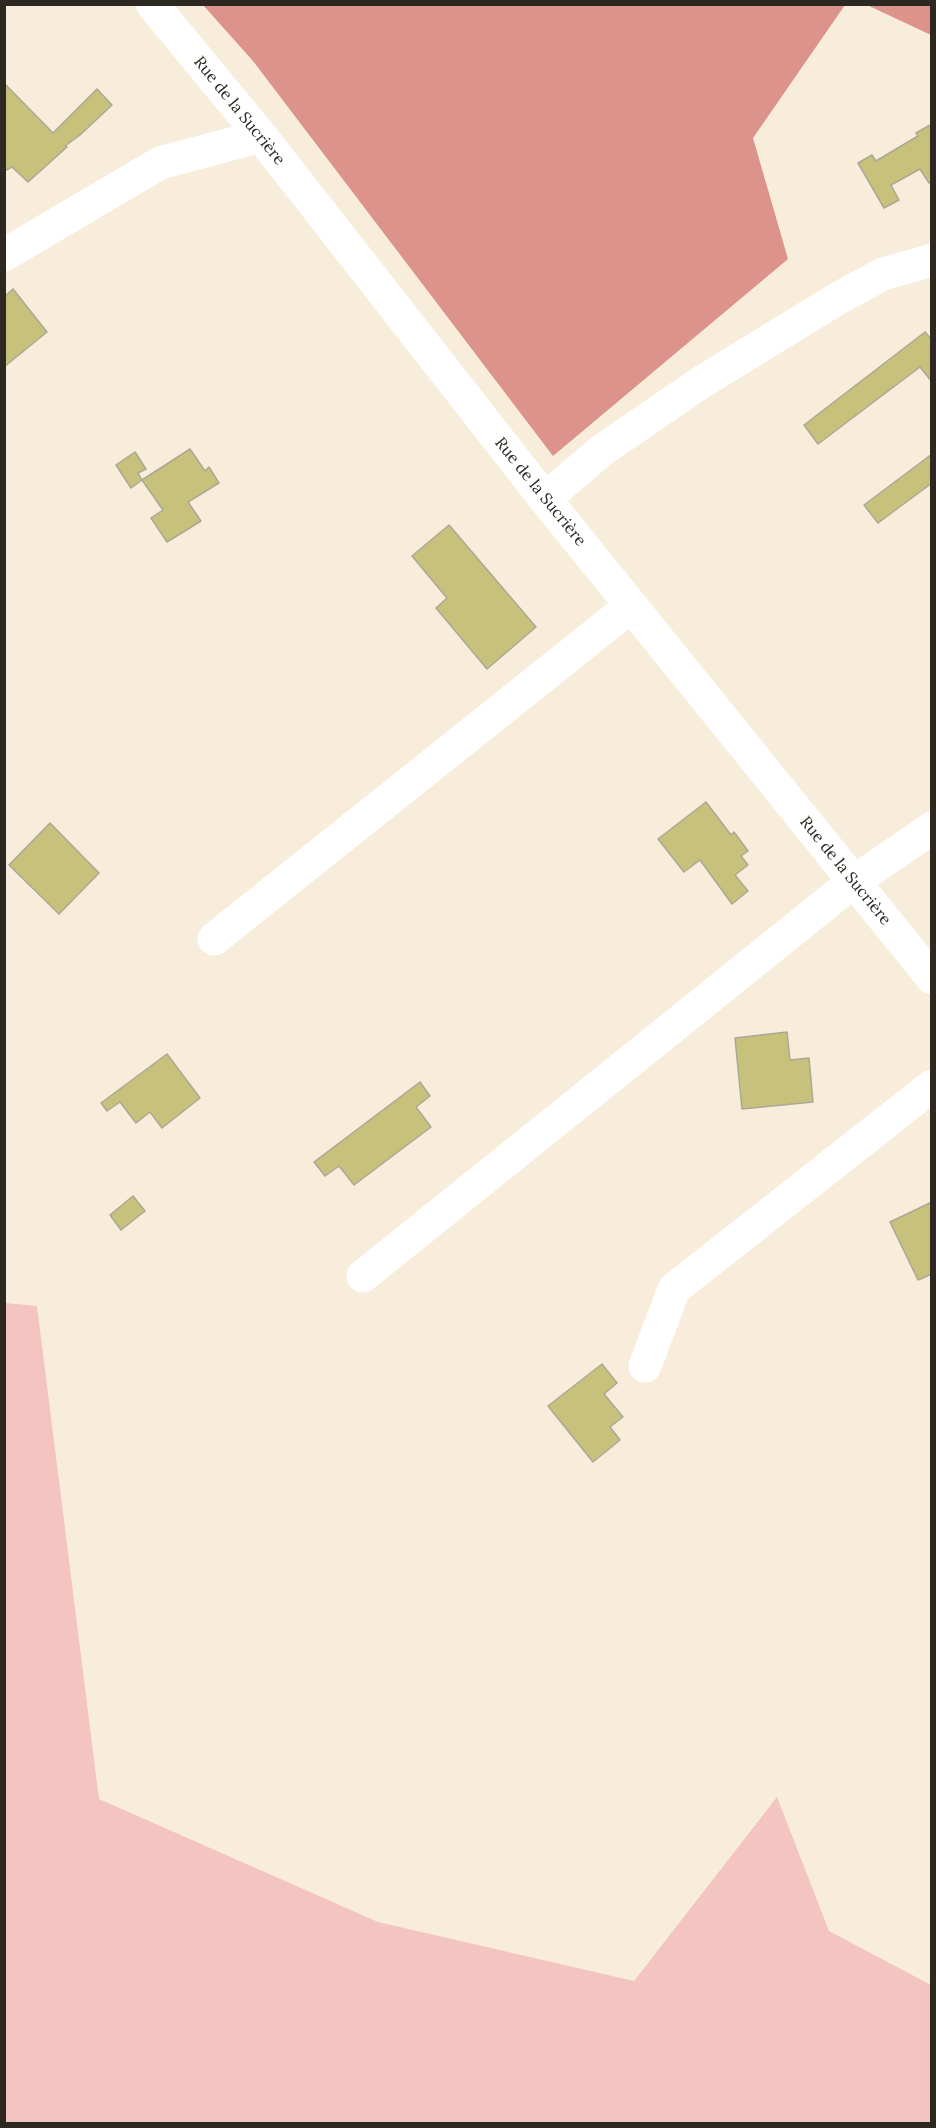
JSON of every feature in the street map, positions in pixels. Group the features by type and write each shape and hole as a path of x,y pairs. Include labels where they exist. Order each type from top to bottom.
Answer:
{"street":[{"name":"Rue de la Sucrière","path":"152,4 261,136 544,499 932,978"},
{"path":"4,255 160,163 261,136"},
{"path":"544,499 601,451 700,383 837,299 883,274 932,260"},
{"path":"214,939 631,606"},
{"path":"363,1276 853,882 932,828"},
{"path":"645,1366 674,1289 932,1086"}],"shaded area":[{"path":"203,5 845,5 753,138 788,259 553,456 253,61"},
{"path":"867,5 931,5 931,35"},
{"path":"5,1303 37,1306 99,1799 378,1922 634,1981 777,1797 829,1931 931,1985 931,2123 5,2123"}],"building":[{"path":"4,83 53,133 97,89 112,105 28,182 12,167 4,171"},
{"path":"932,124 932,182 929,183 920,169 891,185 899,200 884,208 858,163 872,155 876,161 918,136 916,133"},
{"path":"13,289 47,332 4,367 4,297"},
{"path":"925,332 932,340 932,382 920,367 818,444 804,425"},
{"path":"190,449 205,471 209,467 219,483 188,502 201,521 167,542 151,518 163,510 142,480"},
{"path":"135,452 146,469 138,473 142,480 131,488 116,465"},
{"path":"932,454 932,483 878,523 864,505"},
{"path":"449,525 536,627 487,669 436,608 447,598 412,556"},
{"path":"706,802 731,835 734,832 748,851 741,856 748,865 735,875 748,891 732,904 700,860 684,872 658,839"},
{"path":"50,823 99,873 59,914 9,865"},
{"path":"787,1032 790,1060 809,1058 813,1102 742,1109 735,1038"},
{"path":"167,1054 200,1098 162,1128 150,1112 136,1123 120,1102 107,1111 101,1103"},
{"path":"420,1082 430,1096 416,1107 431,1127 354,1185 339,1166 325,1176 314,1162"},
{"path":"133,1196 145,1211 121,1230 110,1215"},
{"path":"932,1202 932,1274 918,1280 890,1222"},
{"path":"602,1364 617,1383 604,1394 623,1417 610,1427 620,1440 593,1462 548,1406"}]}
